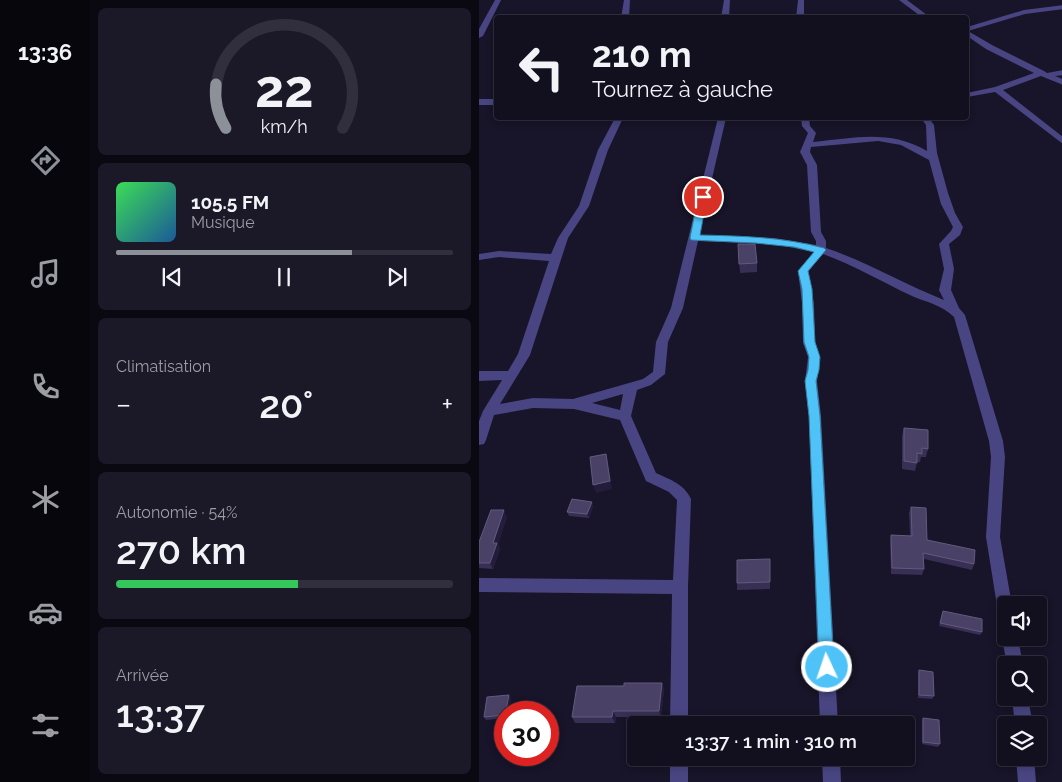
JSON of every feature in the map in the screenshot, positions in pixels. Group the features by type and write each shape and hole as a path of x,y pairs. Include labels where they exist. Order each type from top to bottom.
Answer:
{"street":[{"path":"479,36 492,14 493,6 497,0"},
{"path":"625,15 627,0"},
{"path":"725,15 727,0"},
{"path":"800,15 801,0"},
{"path":"902,0 924,15"},
{"path":"969,27 1024,12 1062,7"},
{"path":"969,34 989,47 1062,83"},
{"path":"969,95 997,89 1044,74 1062,72"},
{"path":"997,89 1062,142"},
{"path":"479,102 494,102"},
{"path":"479,440 489,411 524,355 563,238 585,206 603,150 618,120"},
{"path":"573,404 647,382 659,374 662,342 677,308 695,238 721,120"},
{"path":"805,120 806,126 812,133 805,152 812,165 816,232 821,241 821,250 807,265 803,271 803,276 807,289 809,342 814,357 814,370 811,381 815,416 829,716"},
{"path":"926,120 930,125 928,129 934,159 949,211 958,224 958,230 955,235 943,244 949,269 945,290 953,308 959,315 996,441 998,457 993,537 1002,596"},
{"path":"807,145 859,140 898,141 912,146 934,159"},
{"path":"695,238 755,240 794,244 821,250 849,261 917,294 953,308"},
{"path":"479,257 499,254 555,258"},
{"path":"479,376 512,374"},
{"path":"631,387 625,416 651,478 675,488 681,493 683,499 679,587 679,716"},
{"path":"489,411 533,403 573,404 625,416"},
{"path":"479,584 679,587"},
{"path":"679,766 679,782"},
{"path":"831,766 832,782"},
{"path":"1026,766 1027,782"}],"building":[{"path":"738,244 755,244 757,263 739,264"},
{"path":"904,428 928,430 928,449 922,448 922,454 917,453 917,463 904,461"},
{"path":"606,454 610,481 593,485 590,457"},
{"path":"572,499 592,502 587,514 567,512"},
{"path":"911,507 926,508 927,540 975,550 974,564 923,553 924,569 892,568 891,535 912,536"},
{"path":"491,510 504,510 493,543 497,543 490,563 479,563 479,542"},
{"path":"770,559 770,582 737,583 737,560"},
{"path":"943,611 982,619 982,632 940,623"},
{"path":"805,654 816,655 817,676 805,675"},
{"path":"919,670 933,672 934,696 919,695"},
{"path":"624,683 662,683 659,711 613,711 612,717 572,717 577,686 624,686"},
{"path":"509,695 508,701 494,701 494,716 484,717 487,697"},
{"path":"923,718 939,720 940,744 923,742"}],"route":[{"path":"703,197 695,238 755,240 794,244 821,250 807,265 803,271 803,276 807,289 809,342 814,357 814,370 811,381 815,416 827,667"}]}
